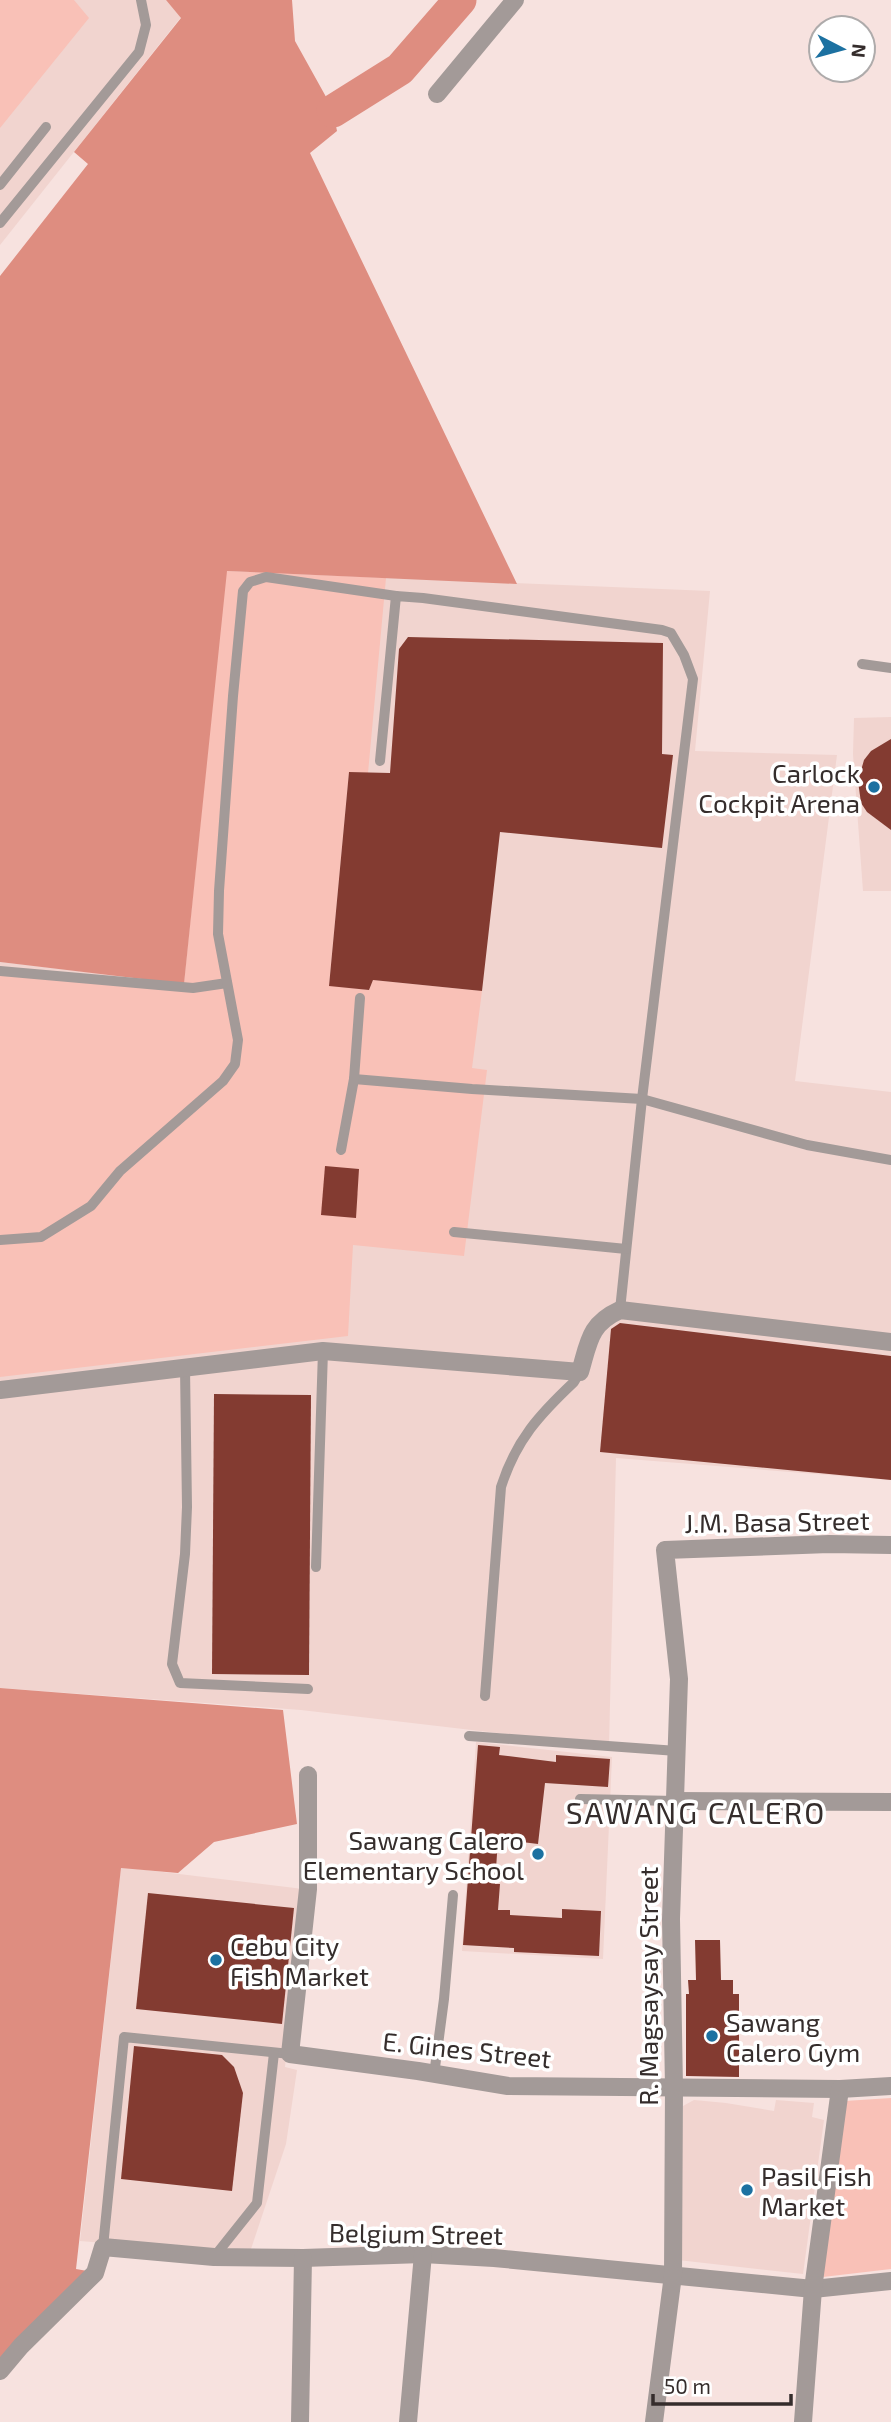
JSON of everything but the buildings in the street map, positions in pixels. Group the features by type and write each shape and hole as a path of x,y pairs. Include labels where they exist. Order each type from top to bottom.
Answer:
{"street":[{"path":"437,94 515,0"},
{"path":"0,1390 323,1351 580,1372 594,1329 604,1317 620,1310 891,1342"},
{"name":"J.M. Basa Street","path":"665,1550 829,1544 891,1545"},
{"name":"R. Magsaysay Street","path":"653,2422 673,2275 671,1919 679,1679 665,1550"},
{"path":"282,2053 308,1889 308,1775"},
{"path":"675,1801 891,1802"},
{"name":"E. Gines Street","path":"282,2053 508,2086 840,2089 891,2086"},
{"path":"803,2422 813,2290 840,2089"},
{"path":"0,2371 21,2346 95,2273 103,2247"},
{"name":"Belgium Street","path":"103,2247 214,2257 303,2259 423,2254 538,2262 813,2290 891,2281"},
{"path":"408,2422 423,2254"},
{"path":"300,2422 303,2259"}],"lane":[{"path":"0,223 139,52 146,25 141,0"},
{"path":"0,185 46,127"},
{"path":"0,1240 41,1237 91,1206 120,1171 223,1081 235,1064 238,1040 218,934 219,891 238,628 243,592 250,582 266,577 662,630 671,633 684,656 693,679 642,1099 620,1310"},
{"path":"380,761 396,596"},
{"path":"862,664 891,668"},
{"path":"0,971 193,988 227,983"},
{"path":"341,1150 354,1079 359,998"},
{"path":"354,1079 642,1099 807,1145 891,1160"},
{"path":"454,1232 626,1249"},
{"path":"316,1567 323,1351"},
{"path":"185,1368 185,1554 172,1664 180,1683 308,1689"},
{"path":"485,1696 501,1487 507,1466 528,1429 575,1382 580,1372"},
{"path":"469,1736 677,1751"},
{"path":"580,1799 675,1801"},
{"path":"434,2074 453,1895"},
{"path":"103,2247 124,2037 282,2053 257,2203 214,2257"}],"shaded area":[{"path":"0,0 166,0 181,17 0,245"},
{"path":"0,0 74,0 89,18 0,128"},
{"path":"166,0 292,0 295,41 333,111 337,131 310,153 517,584 227,571 184,984 0,962 0,276 88,164 74,152 181,18"},
{"path":"226,571 710,591 695,751 837,755 795,1081 891,1092 891,1480 616,1458 609,1746 301,1710 0,1688 0,962 184,983"},
{"path":"226,571 386,578 368,773 349,772 329,985 369,990 373,980 482,991 472,1068 487,1070 464,1256 353,1245 348,1336 0,1377 0,973 184,983"},
{"path":"891,717 891,891 863,891 853,754 854,718"},
{"path":"0,1688 283,1710 297,1824 214,1842 178,1873 121,1868 76,2269 93,2272 0,2367"},
{"name":"Sawang Calero Elementary School","path":"476,1742 612,1757 603,1959 462,1951"},
{"path":"121,1867 303,1889 285,2067 297,2070 286,2144 249,2255 80,2241"},
{"path":"891,2098 891,2269 823,2277 845,2101"},
{"name":"Pasil Fish Market","path":"694,2100 774,2111 776,2100 814,2103 812,2117 824,2120 803,2274 678,2260 683,2106"}],"waterway":[{"path":"333,111 400,69 460,0"}],"place":[{"name":"Carlock Cockpit Arena","path":"874,787"},
{"name":"Sawang Calero Elementary School","path":"538,1854"},
{"name":"Cebu City Fish Market","path":"216,1960"},
{"name":"Sawang Calero Gym","path":"712,2036"},
{"name":"Pasil Fish Market","path":"747,2190"}],"district":[{"name":"SAWANG CALERO","path":"696,1812"}]}
